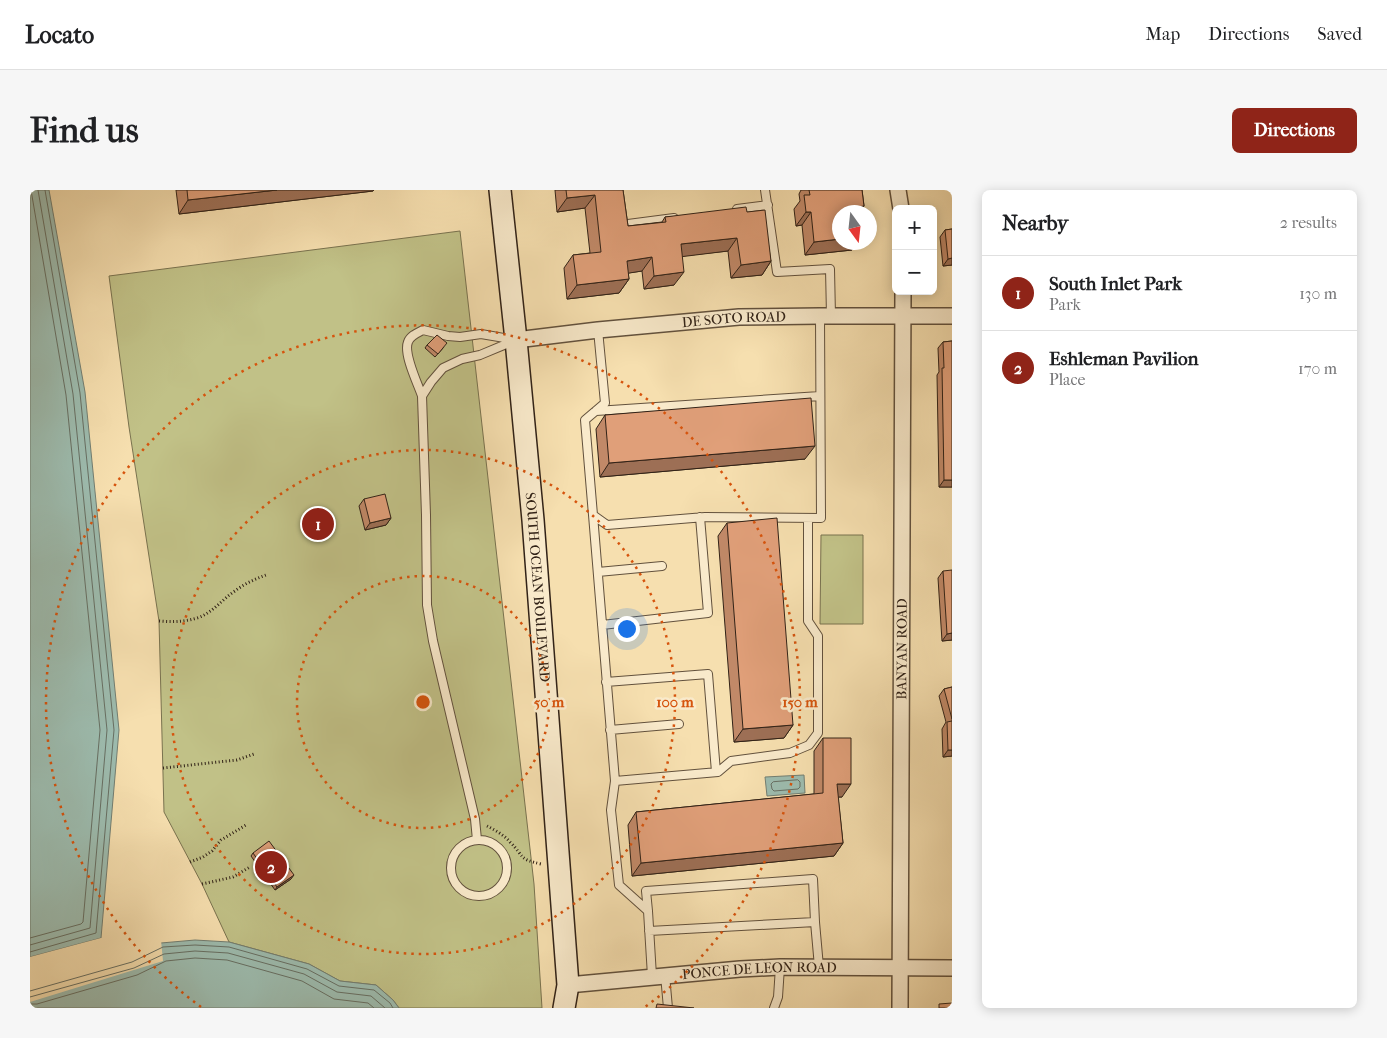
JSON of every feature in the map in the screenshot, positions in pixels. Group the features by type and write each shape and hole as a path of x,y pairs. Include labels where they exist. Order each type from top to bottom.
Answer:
{"main road":[{"name":"SOUTH OCEAN BOULEVARD","path":"500,190 533,520 568,985 564,1008"},
{"name":"SOUTH OCEAN BOULEVARD","path":"568,985 576,1008"}],"street":[{"path":"898,190 900,205"},
{"name":"BANYAN ROAD","path":"900,1008 903,295"},
{"name":"DE SOTO ROAD","path":"516,340 720,318 952,316"},
{"name":"PONCE DE LEON ROAD","path":"568,985 780,967 952,968"}],"lane":[{"path":"593,515 606,525 700,517 821,518 820,396 830,268 777,272 766,190"},
{"path":"730,210 768,205"},
{"path":"628,224 684,216"},
{"path":"477,840 475,819 432,641 427,605 422,396 407,353 408,342 414,334 423,330 448,336 460,337 481,334 516,340"},
{"path":"598,330 605,403 585,420 614,781 611,810 619,885 648,911"},
{"path":"422,396 443,368 462,359 480,355 516,340"},
{"path":"596,411 820,396"},
{"path":"602,625 708,613 700,517"},
{"path":"614,781 716,772 731,761 790,753 809,745 818,733 818,636 808,620 808,518"},
{"path":"598,572 662,566"},
{"path":"606,682 708,674 716,772"},
{"path":"610,730 679,724"},
{"path":"477,840 489,842 497,847 503,854 506,863 507,872 503,883 495,892 485,896 473,896 462,892 454,883 450,872 457,850 466,843 477,840"},
{"path":"668,1008 649,931 646,891 813,878 819,967"},
{"path":"649,931 816,922"},
{"path":"774,1008 778,997 780,967"}],"path":[{"path":"158,622 180,622 198,618 219,606 234,591 266,575"},
{"path":"163,768 237,760 254,754"},
{"path":"475,819 505,837 522,858 559,868"},
{"path":"190,862 203,857 212,851 221,840 246,825"},
{"path":"202,884 233,877 250,867"}],"green space":[{"path":"460,231 534,884 542,1008 399,1008 376,985 340,981 309,964 229,942 202,884 164,812 159,621 129,427 109,276"},
{"path":"821,535 863,535 863,624 820,624"}],"water":[{"path":"30,190 49,190 85,392 119,730 101,938 30,957"},
{"path":"804,775 805,793 767,796 765,777"},
{"path":"195,940 229,942 309,964 340,981 376,985 399,1008 30,1008 30,986 131,957 161,943"}],"pier":[{"path":"103,938 30,959 30,957"},
{"path":"161,940 163,961 30,1002 30,983 130,955"}],"building":[{"path":"187,190 277,190 188,200"},
{"path":"566,190 623,190 628,226 666,222 665,217 746,207 747,212 765,210 771,261 741,265 737,238 681,244 684,272 654,276 652,257 627,261 629,279 577,285 573,255 601,252 595,195 567,198"},
{"path":"809,190 862,190 864,205 832,205 832,240 814,242 811,212 806,212 804,195 810,195"},
{"path":"952,229 952,258 948,259 945,230"},
{"path":"437,335 447,343 438,354 427,345"},
{"path":"952,341 952,480 944,480 943,342"},
{"path":"811,398 815,446 609,463 605,415"},
{"path":"385,494 391,518 370,523 364,499"},
{"path":"777,518 793,725 743,729 727,523"},
{"path":"952,570 952,633 947,634 943,571"},
{"path":"952,687 952,719 944,689"},
{"path":"952,721 952,750 948,750 947,722"},
{"path":"823,738 851,738 851,784 837,784 843,843 641,863 636,812 823,793"},
{"path":"269,841 294,875 277,887 253,853"},
{"path":"952,1003 952,1008 939,1008 939,1004"},
{"path":"657,1004 694,1008 656,1008"}],"place":[{"name":"South Inlet Park","path":"318,524"},
{"name":"Eshleman Pavilion","path":"271,867"}]}
